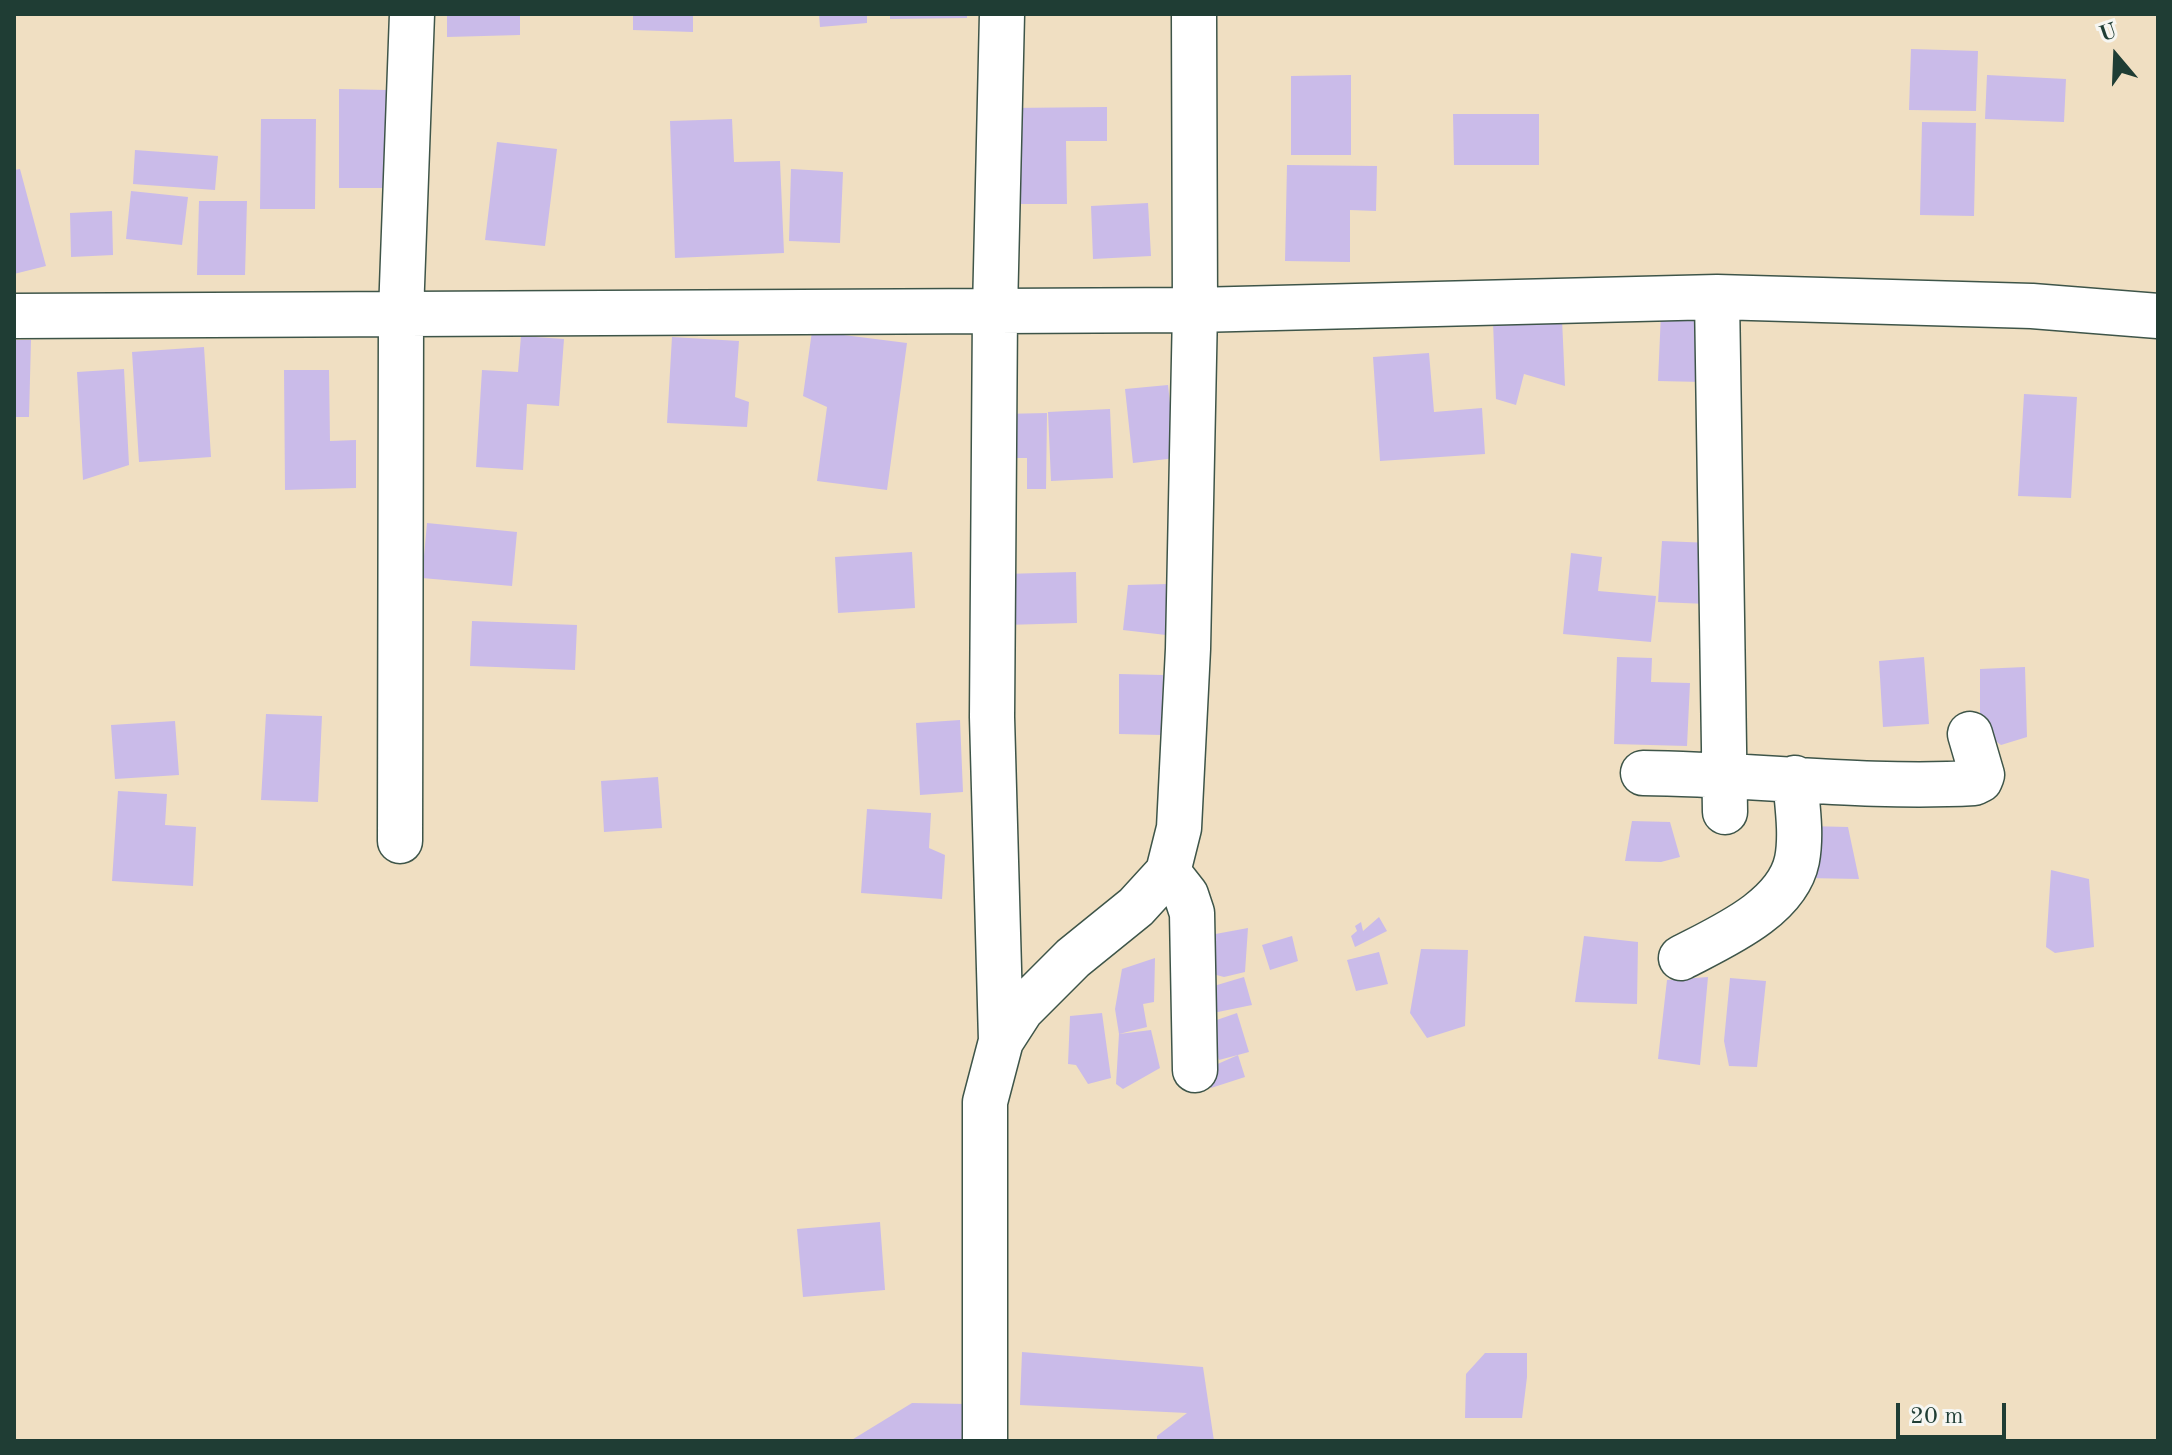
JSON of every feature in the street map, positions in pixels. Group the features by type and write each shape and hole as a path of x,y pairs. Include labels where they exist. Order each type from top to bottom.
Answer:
{"street":[{"path":"400,841 401,313 412,14"},
{"path":"985,1441 985,1102 1001,1041 992,717 995,311 1002,14"},
{"path":"1001,1041 1021,1010 1073,958 1136,907 1168,872 1179,828 1188,649 1195,310 1194,14"},
{"path":"14,316 1195,310 1717,297 2032,306 2158,316"},
{"path":"1717,297 1725,793"},
{"path":"1643,773 1725,793 1795,778 1926,785 1974,783 1982,775 1970,734"},
{"path":"1681,958 1736,930 1782,893 1797,861 1795,778"},
{"path":"1168,872 1186,895 1192,913 1195,1070"}],"building":[{"path":"447,14 520,14 520,35 447,37"},
{"path":"633,14 693,14 693,32 633,30"},
{"path":"819,14 867,14 867,23 820,27"},
{"path":"890,14 967,14 967,18 890,19"},
{"path":"1911,49 1978,51 1976,111 1909,110"},
{"path":"1351,75 1351,155 1291,155 1291,76"},
{"path":"1987,75 2066,79 2064,122 1985,119"},
{"path":"339,89 387,90 387,188 339,188"},
{"path":"1107,107 1107,141 1066,141 1067,204 1010,204 1010,108"},
{"path":"1453,114 1539,114 1539,165 1454,165"},
{"path":"261,119 316,119 315,209 260,209"},
{"path":"732,119 734,162 780,161 784,253 675,258 670,121"},
{"path":"1922,122 1976,123 1974,216 1920,215"},
{"path":"497,142 557,149 545,246 485,240"},
{"path":"135,150 218,156 215,190 133,184"},
{"path":"1287,165 1377,166 1376,211 1350,210 1350,262 1285,261"},
{"path":"20,169 46,266 14,274 14,170"},
{"path":"791,169 843,172 840,243 789,241"},
{"path":"131,191 188,197 182,245 126,239"},
{"path":"199,201 247,201 245,275 197,275"},
{"path":"1148,203 1151,256 1093,259 1091,206"},
{"path":"112,211 113,255 71,257 70,213"},
{"path":"1661,313 1704,314 1702,382 1658,381"},
{"path":"1562,319 1565,386 1524,374 1516,405 1496,399 1493,322"},
{"path":"812,331 907,343 887,490 817,481 827,407 803,396"},
{"path":"521,336 564,339 559,406 527,404 523,470 476,467 482,370 518,372"},
{"path":"672,337 739,341 735,397 749,402 747,427 667,423"},
{"path":"14,340 31,340 29,417 14,417"},
{"path":"204,347 211,457 139,462 132,352"},
{"path":"1429,353 1434,412 1482,408 1485,454 1380,461 1373,357"},
{"path":"124,369 129,465 83,480 77,372"},
{"path":"284,370 329,370 330,441 356,440 356,488 285,490"},
{"path":"1168,385 1176,458 1133,463 1125,389"},
{"path":"2024,394 2077,397 2071,498 2018,496"},
{"path":"1110,409 1113,478 1051,481 1048,412"},
{"path":"1047,413 1046,489 1027,489 1027,458 1001,458 1001,414"},
{"path":"427,523 517,532 512,586 422,578"},
{"path":"1662,541 1711,543 1708,604 1658,602"},
{"path":"912,552 915,608 838,613 835,557"},
{"path":"1571,553 1602,557 1598,591 1656,596 1651,642 1563,634"},
{"path":"1076,572 1077,623 1005,625 1004,574"},
{"path":"1168,584 1166,635 1123,630 1128,585"},
{"path":"472,621 577,625 575,670 470,666"},
{"path":"1617,657 1652,658 1651,682 1690,683 1687,746 1614,744"},
{"path":"1924,657 1929,724 1883,727 1879,661"},
{"path":"2025,667 2027,737 2001,745 1980,730 1980,669"},
{"path":"1119,674 1163,675 1162,735 1119,734"},
{"path":"266,714 322,716 318,802 261,800"},
{"path":"960,720 963,792 920,795 916,723"},
{"path":"175,721 179,775 115,779 111,725"},
{"path":"658,777 662,828 604,832 601,781"},
{"path":"118,791 167,794 165,825 196,827 193,886 112,881"},
{"path":"867,809 931,813 929,848 945,855 942,899 861,893"},
{"path":"1632,821 1670,822 1680,857 1661,862 1625,861"},
{"path":"1808,826 1848,827 1859,879 1806,878"},
{"path":"2051,870 2089,879 2094,947 2055,953 2046,947"},
{"path":"1379,917 1387,931 1355,947 1351,936 1357,931 1355,926 1361,922 1363,931"},
{"path":"1248,928 1245,972 1224,977 1194,969 1210,935"},
{"path":"1292,936 1298,961 1270,970 1262,945"},
{"path":"1584,936 1638,942 1637,1004 1575,1002"},
{"path":"1421,949 1468,950 1465,1026 1427,1038 1410,1013"},
{"path":"1379,952 1388,984 1356,991 1347,960"},
{"path":"1155,958 1154,1002 1143,1004 1147,1027 1119,1034 1115,1009 1122,969"},
{"path":"1244,977 1252,1005 1208,1014 1207,988"},
{"path":"1708,977 1700,1065 1658,1059 1667,980"},
{"path":"1730,978 1766,981 1757,1067 1729,1066 1724,1041"},
{"path":"1102,1013 1111,1078 1088,1084 1076,1065 1068,1064 1070,1016"},
{"path":"1237,1013 1249,1052 1219,1060 1205,1024"},
{"path":"1151,1030 1160,1068 1123,1089 1116,1084 1119,1034"},
{"path":"1238,1055 1245,1077 1211,1088 1204,1070"},
{"path":"880,1222 885,1290 803,1297 797,1229"},
{"path":"1022,1352 1203,1367 1214,1441 1157,1441 1157,1436 1187,1413 1020,1405"},
{"path":"1485,1353 1527,1353 1522,1418 1465,1418 1466,1374"},
{"path":"912,1403 967,1404 963,1441 850,1441"}]}
